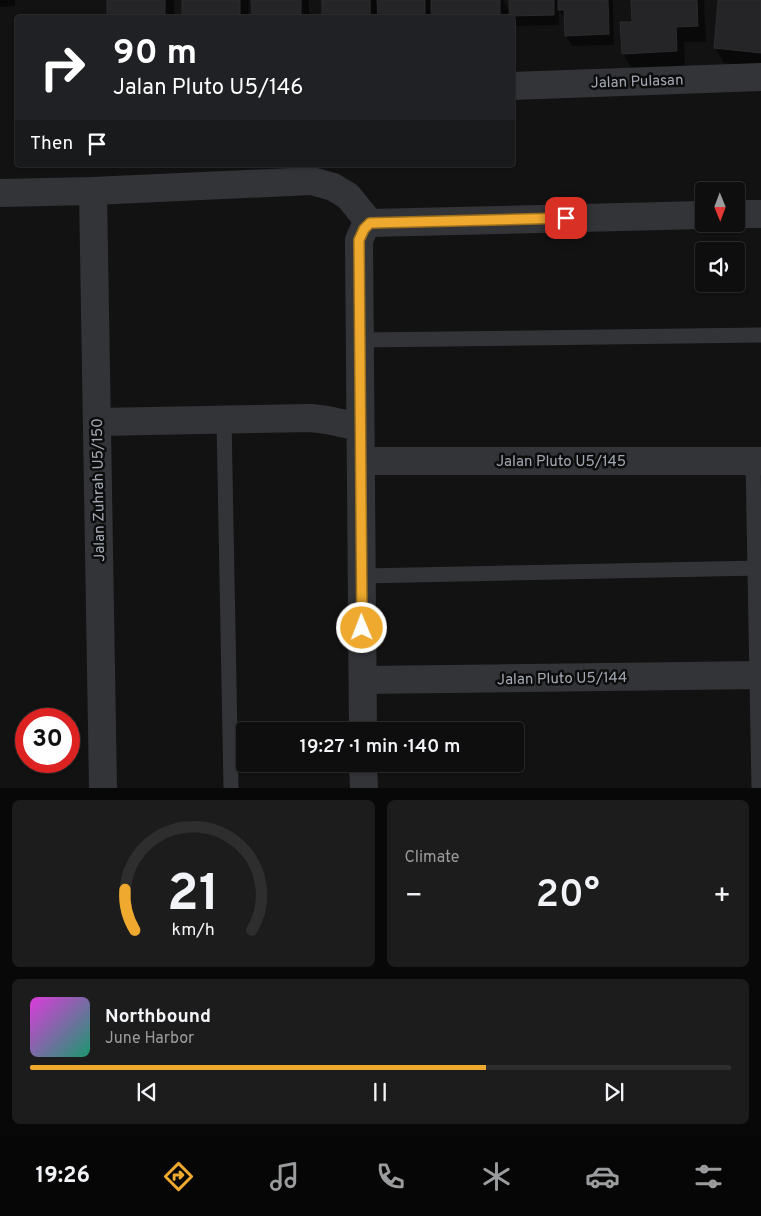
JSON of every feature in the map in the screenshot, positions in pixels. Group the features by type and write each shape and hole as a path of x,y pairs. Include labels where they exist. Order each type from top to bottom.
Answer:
{"street":[{"name":"Jalan Pulasan","path":"515,86 761,77"},
{"path":"0,192 93,191 312,181 333,187 348,196 370,223"},
{"name":"Jalan Zuhrah U5/150","path":"93,191 103,788"},
{"path":"745,214 761,214"},
{"path":"363,722 359,240 364,229 370,223 695,215"},
{"path":"97,422 311,418 360,427"},
{"name":"Jalan Pluto U5/145","path":"361,461 757,461"},
{"name":"Jalan Pluto U5/144","path":"362,680 759,675"},
{"path":"363,772 364,788"}],"lane":[{"path":"360,340 761,335"},
{"path":"224,419 231,788"},
{"path":"757,461 759,788"},
{"path":"362,576 758,568"}],"building":[{"path":"107,0 165,0 165,15 107,15"},
{"path":"182,0 240,0 240,15 182,15"},
{"path":"251,0 301,0 301,15 252,15"},
{"path":"322,0 370,0 370,15 322,15"},
{"path":"377,0 425,0 425,15 378,15"},
{"path":"431,0 500,0 500,15 432,15"},
{"path":"509,0 554,0 554,15 510,15"},
{"path":"558,0 608,0 609,34 565,36 564,10 558,10"},
{"path":"631,0 697,0 698,26 676,27 677,51 622,54 620,22 632,22"},
{"path":"718,0 761,0 761,53 714,48"}],"route":[{"path":"362,628 359,240 364,229 370,223 566,218"}]}
